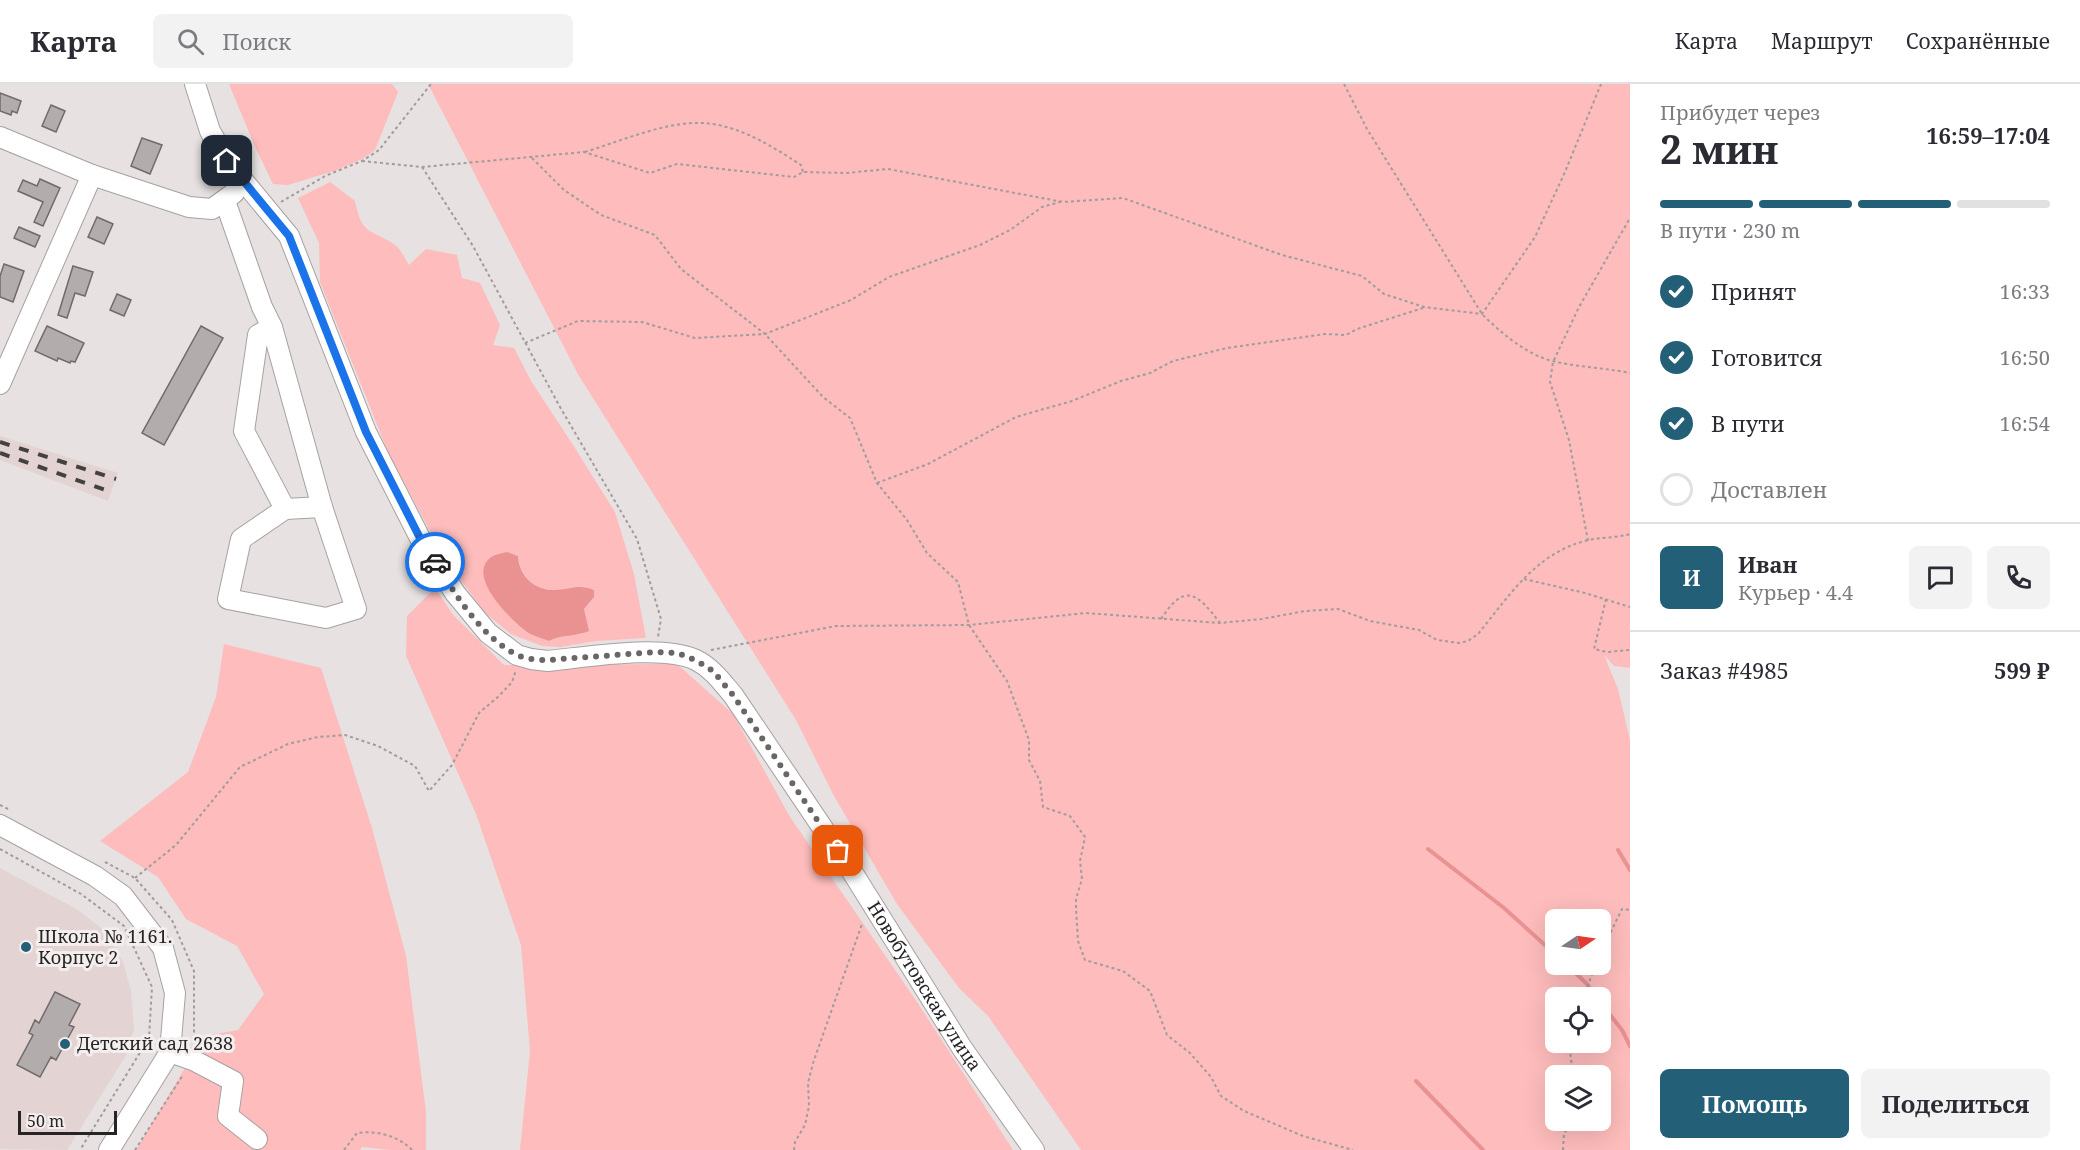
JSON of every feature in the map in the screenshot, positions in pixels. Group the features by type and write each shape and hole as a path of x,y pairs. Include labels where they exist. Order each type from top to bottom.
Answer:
{"street":[{"name":"Новобутовская улица","path":"195,84 210,131 227,161 289,236 366,432 421,540 455,593 488,633 501,645 521,656 548,660 656,652 678,653 713,671 733,695 851,870 962,1048 1034,1150"},
{"path":"0,137 92,175 189,207 212,209 245,183"},
{"path":"0,384 92,175"},
{"path":"225,201 262,307 272,327 322,507 356,609 326,618 228,599 241,539 285,509 322,507"},
{"path":"272,327 258,335 244,431 285,509"},
{"path":"5,818 123,896 163,948 175,993 170,1052 109,1150"},
{"path":"170,1052 193,1060 233,1081 228,1116 257,1139"}],"path":[{"path":"268,209 380,150 431,84"},
{"path":"1344,84 1368,129 1482,314 1501,333 1553,362 1630,373"},
{"path":"1482,314 1535,237 1565,172 1601,84"},
{"path":"362,161 422,167 482,160 532,158 584,152 669,126 693,123 733,129 759,140 801,165 803,172"},
{"path":"584,152 650,173 677,164 784,177 794,177 803,172 846,173 888,169 1063,202"},
{"path":"532,158 564,190 601,215 654,235 681,269 765,334 823,396 850,418 877,483 908,520 927,553 958,582 969,626 1007,681 1029,740 1029,760 1040,781 1043,807 1070,816 1085,837 1080,861 1082,879 1076,899 1078,941 1084,960 1124,971 1150,991 1167,1035 1190,1053 1211,1077 1221,1096 1244,1111 1303,1136 1353,1150"},
{"path":"422,167 473,246 560,407 637,539 661,620 656,652"},
{"path":"525,343 578,321 642,322 695,338 765,334 850,300 889,277 980,245 1010,230 1042,207 1063,202 1123,198 1282,255 1362,276 1384,294 1424,307 1482,314"},
{"path":"1588,541 1569,440 1550,382 1553,362 1579,307 1630,218"},
{"path":"877,483 928,464 1016,417 1072,401 1121,381 1150,373 1173,361 1227,348 1325,334 1346,335 1357,329 1424,307"},
{"path":"710,650 836,626 969,626 1086,613 1220,623 1262,619 1305,611 1338,609 1370,621 1419,630 1437,640 1458,643 1468,641 1478,634 1535,567 1561,550 1588,541 1630,534"},
{"path":"1524,579 1630,607"},
{"path":"1161,618 1173,602 1183,595 1188,595 1196,597 1220,623"},
{"path":"1606,599 1594,649 1607,652 1630,650"},
{"path":"135,878 176,845 240,767 288,744 318,737 345,735 378,746 415,766 429,791 452,765 478,713 512,682 521,656"},
{"path":"0,805 5,818"},
{"path":"0,849 81,894 124,926 152,987 149,1038 80,1150"},
{"path":"104,861 135,878 172,920 194,972 193,1060 135,1150"},
{"path":"1611,932 1622,909 1630,910"},
{"path":"794,1150 809,1106 808,1083 813,1063 862,924"},
{"path":"344,1150 357,1133 370,1131 386,1135 409,1146 412,1150"},
{"path":"1563,1150 1566,1131"}],"shaded area":[{"path":"229,84 392,84 398,92 375,150 362,159 337,170 288,185 273,184"},
{"path":"428,84 1630,84 1630,668 1614,666 1604,655 1618,689 1630,740 1630,1150 1081,1150 988,1016 959,988 897,904 834,796 796,720 579,376"},
{"path":"330,182 355,201 364,226 397,247 409,265 426,249 457,255 462,278 480,283 500,325 493,345 514,348 531,381 615,512 634,574 646,638 596,641 560,647 542,646 511,634 484,612 442,554 388,452 320,282 319,243 298,198","holes":["507,552 518,556 525,576 541,588 556,590 580,587 594,590 594,597 584,609 586,617 582,634 559,636 549,641 528,633 502,608"]},
{"path":"0,436 118,473 108,501 0,460"},
{"path":"507,552 518,556 525,576 541,588 556,590 580,587 594,590 594,597 584,609 589,631 549,641 527,632 511,618 486,585 483,574 485,564 493,556"},
{"path":"435,588 454,616 504,665 677,664 733,714 790,817 917,1002 1013,1150 520,1150 530,1051 521,945 476,814 406,656 407,616"},
{"path":"224,644 321,668 372,828 406,956 426,1112 426,1150 362,1147 360,1150 136,1150 204,1036 238,1030 264,994 237,946 186,919 158,877 100,841 188,772 216,697"},
{"name":"Детский сад 2638","path":"0,868 78,910 106,932 123,962 131,991 134,1029 125,1057 67,1150 0,1149"}],"building":[{"path":"0,93 21,101 17,113 12,111 11,115 0,111"},
{"path":"51,105 65,111 56,132 42,126"},
{"path":"142,138 162,145 150,174 131,166"},
{"path":"40,179 60,188 43,226 34,222 43,202 18,191 23,180 37,186"},
{"path":"97,217 113,224 104,244 88,237"},
{"path":"19,227 40,236 35,247 14,238"},
{"path":"4,264 24,271 13,302 0,297 0,276"},
{"path":"73,266 93,272 85,296 75,293 67,318 58,315"},
{"path":"117,294 131,300 124,316 110,310"},
{"path":"47,326 84,343 75,362 70,363 58,358 57,361 35,351"},
{"path":"201,326 223,338 164,445 142,433"},
{"path":"55,992 80,1004 69,1025 74,1027 56,1060 51,1057 40,1077 17,1065 33,1035 29,1033 35,1020 39,1023"}],"waterway":[{"path":"1428,849 1504,908 1545,945"},
{"path":"1618,850 1630,870"},
{"path":"1578,975 1589,987"},
{"path":"1611,1016 1622,1030 1630,1046"},
{"path":"1416,1081 1483,1150"}],"railway":[{"path":"0,442 116,479"},
{"path":"0,453 111,492"}],"way so far":[{"path":"435,562 455,593 488,633 517,655 548,660 656,652 678,653 713,671 733,695 838,851"}],"place":[{"name":"Школа № 1161. Корпус 2","path":"26,947"},
{"name":"Детский сад 2638","path":"65,1044"}],"route":[{"path":"227,161 289,236 366,432 421,540 435,562"}]}
